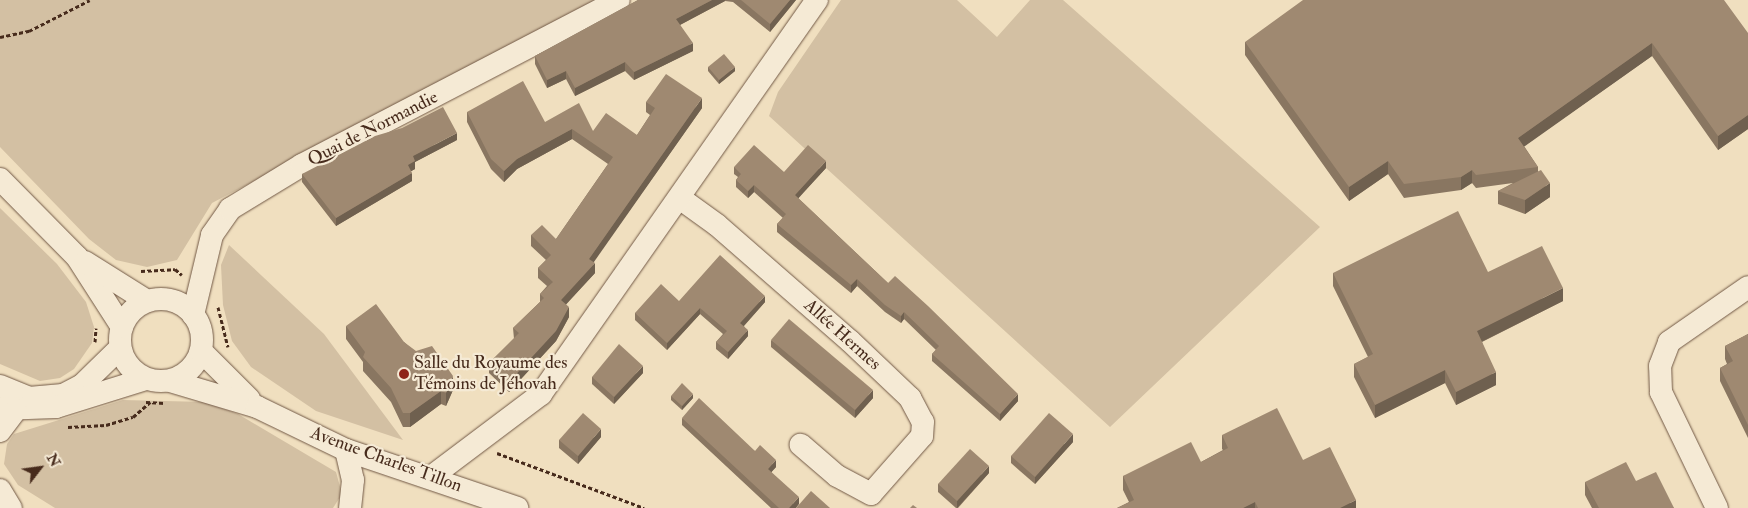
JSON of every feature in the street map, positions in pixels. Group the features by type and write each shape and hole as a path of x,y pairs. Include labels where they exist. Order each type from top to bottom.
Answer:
{"street":[{"name":"Quai de Normandie","path":"193,315 201,269 223,218 264,188 620,0"},
{"path":"432,477 541,394 681,199 817,0"},
{"path":"0,179 77,257 121,337 125,361 146,379"},
{"name":"Allée Hermes","path":"681,199 717,225 910,398 923,422 922,436 871,494 837,476 801,444"},
{"path":"0,432 8,410 80,402 146,379 170,381 189,370 200,351 201,332 193,315 155,300 77,257"},
{"path":"0,386 29,398 63,394 86,381 121,337 132,311 155,300 201,269"},
{"path":"1717,508 1661,392 1660,366 1669,342 1748,287"},
{"name":"Avenue Charles Tillon","path":"200,351 257,407"},
{"name":"Avenue Charles Tillon","path":"170,381 257,407 346,450 432,477 517,508"},
{"path":"346,450 353,480 350,508"}],"path":[{"path":"0,37 30,31 90,0"},
{"path":"466,450 497,454 644,508"}],"shaded area":[{"path":"0,0 601,0 212,203 177,260 147,267 116,260 89,239 0,147"},
{"path":"841,0 957,0 997,37 1030,0 1063,0 1320,227 1110,427 769,116 778,92"},
{"path":"0,208 57,264 86,302 94,327 92,343 74,369 60,378 40,381 0,364"},
{"path":"229,245 324,334 403,440 316,411 251,367 232,341 223,305 221,265"},
{"path":"123,400 205,402 238,414 336,472 342,494 333,508 55,508 18,485 4,464 7,444 14,434"}],"building":[{"path":"638,0 712,0 676,19 693,43 634,72 625,62 575,88 566,71 547,80 535,56"},
{"path":"741,0 790,0 770,24"},
{"path":"1303,0 1724,0 1748,33 1748,115 1718,136 1652,43 1518,138 1538,167 1476,175 1472,170 1461,177 1404,184 1388,161 1349,187 1245,42"},
{"path":"724,54 735,67 719,80 708,67"},
{"path":"666,74 702,98 589,259 595,263 561,300 569,307 556,331 509,382 489,363 519,333 513,328 544,298 540,294 553,282 538,268 551,255 531,235 542,225 556,239 613,157 572,129 517,159 504,171 491,159 467,112 523,81 545,122 579,103 593,131 606,113 637,135 655,108 646,102"},
{"path":"443,107 457,133 413,156 415,161 408,165 412,173 336,218 302,174 375,136 402,128"},
{"path":"754,145 784,172 808,145 826,161 795,195 888,283 895,276 1018,394 1000,414 932,354 939,346 904,312 901,316 885,305 857,279 851,285 777,224 786,214 754,185 748,191 736,180 741,174 734,167"},
{"path":"1541,170 1550,183 1525,200 1498,191"},
{"path":"1458,211 1488,272 1542,246 1563,288 1477,331 1496,372 1456,392 1445,370 1375,405 1354,364 1373,354 1333,273"},
{"path":"720,255 765,296 740,323 748,330 728,352 716,342 727,331 700,308 667,343 635,313 661,284 679,301"},
{"name":"Salle du Royaume des Témoins de Jéhovah","path":"376,304 404,342 416,351 432,346 453,376 446,393 441,391 410,413 403,413 391,388 363,357 365,352 346,326"},
{"path":"789,319 873,390 855,410 771,340"},
{"path":"1748,334 1748,425 1720,368 1733,361 1725,346"},
{"path":"619,344 643,366 614,397 592,377"},
{"path":"682,383 693,394 682,406 671,396"},
{"path":"699,398 755,451 760,445 776,460 768,469 799,497 789,508 779,508 682,418"},
{"path":"1277,408 1303,460 1330,447 1356,500 1340,508 1258,508 1255,502 1243,508 1117,508 1134,500 1123,476 1191,442 1201,462 1228,448 1222,435"},
{"path":"583,413 601,429 578,456 559,440"},
{"path":"1049,413 1073,434 1035,477 1011,456"},
{"path":"970,449 989,466 957,501 938,484"},
{"path":"1626,462 1636,481 1656,472 1674,508 1599,508 1585,482"},
{"path":"811,491 830,508 796,508"}],"place":[{"name":"Salle du Royaume des Témoins de Jéhovah","path":"404,374"}]}
